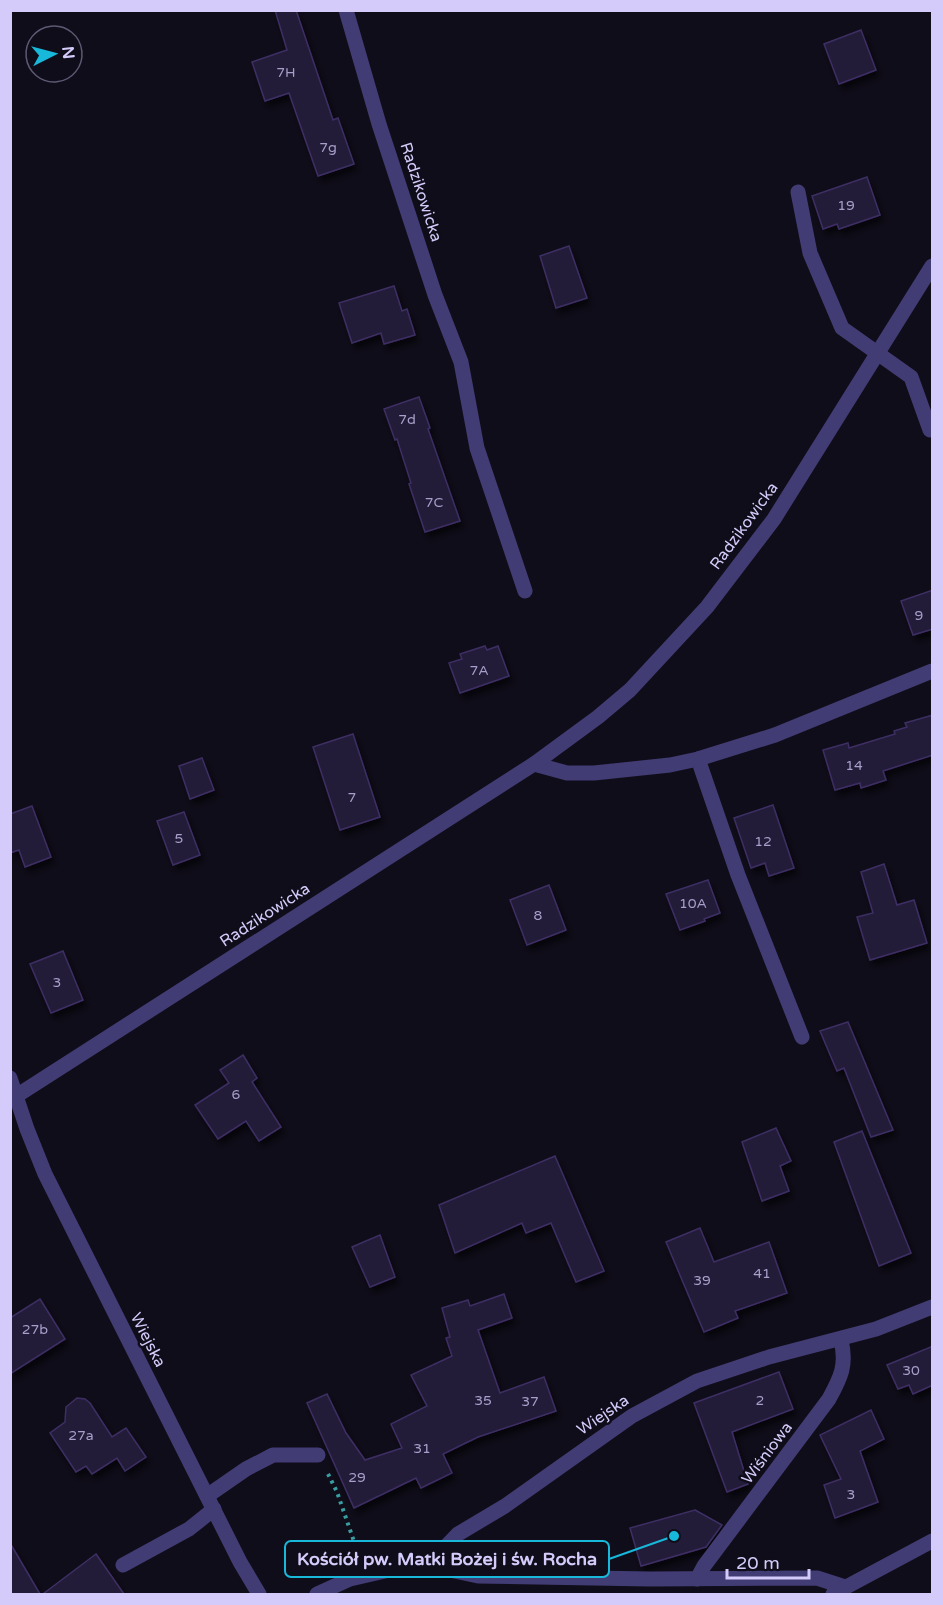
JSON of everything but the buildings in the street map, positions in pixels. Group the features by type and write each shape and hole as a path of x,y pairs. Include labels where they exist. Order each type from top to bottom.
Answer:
{"street":[{"name":"Radzikowicka","path":"346,10 379,124 428,272 461,362 477,448 525,591"},
{"path":"798,192 810,253 842,328 911,377 930,430"},
{"name":"Radzikowicka","path":"13,1098 534,764 598,717 630,690 708,607 774,519 933,266"},
{"path":"534,764 567,773 594,773 670,765 698,759 776,735 933,671"},
{"path":"698,759 738,875 802,1037"},
{"path":"10,1078 13,1098"},
{"name":"Wiejska","path":"13,1098 54,1193 240,1562 259,1594"},
{"name":"Wiejska","path":"434,1560 458,1534 504,1506 632,1416 697,1381 769,1357 841,1340 933,1307"},
{"name":"Wiśniowa","path":"697,1579 704,1566 830,1399 843,1373 844,1354 841,1340"},
{"path":"123,1565 189,1529 210,1502 246,1469 273,1455 318,1455"},
{"path":"317,1594 366,1575 434,1560 450,1570 478,1576 817,1578 839,1591 933,1541"}],"path":[{"path":"318,1455 337,1492 366,1575"}],"place":[{"name":"Kościół pw. Matki Bożej i św. Rocha","path":"674,1536"}]}
